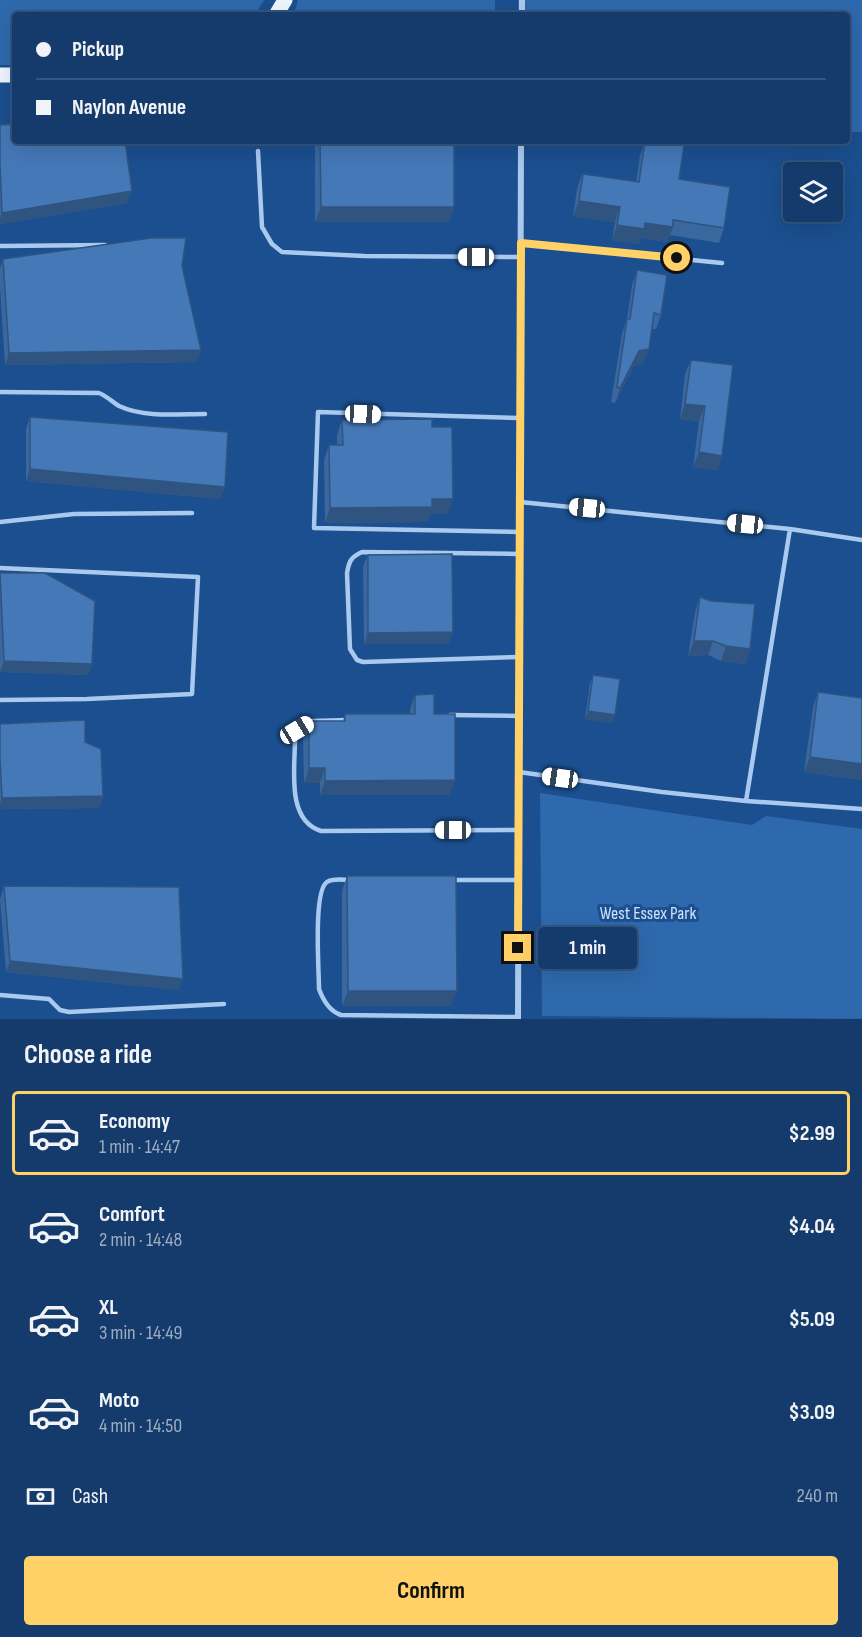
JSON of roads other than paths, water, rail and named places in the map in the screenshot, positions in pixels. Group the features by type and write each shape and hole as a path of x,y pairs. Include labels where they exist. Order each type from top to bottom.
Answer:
{"street":[{"path":"518,1018 521,144"}],"lane":[{"path":"258,151 262,227 272,244 282,252 364,256 521,257"},
{"path":"521,243 722,263"},
{"path":"0,246 111,245"},
{"path":"0,392 99,393 109,396 116,404 148,414 205,414"},
{"path":"520,418 318,412 314,528 520,532"},
{"path":"519,502 790,529 862,540"},
{"path":"0,522 74,514 192,513"},
{"path":"746,801 790,529"},
{"path":"519,657 363,662 357,660 350,649 347,573 348,562 362,552 520,554"},
{"path":"0,568 198,577 192,694 0,700"},
{"path":"438,715 519,716"},
{"path":"357,720 312,721 297,730 295,739 296,806 303,819 312,828 321,831 519,830"},
{"path":"519,772 662,792 746,801 862,809"},
{"path":"357,880 334,879 327,882 322,887 318,902 319,989 322,998 333,1012 341,1015 518,1018"},
{"path":"449,880 518,880"},
{"path":"0,995 49,999 60,1010 69,1012 224,1004"}],"park label":[{"name":"West Essex Park","path":"648,913"}]}
